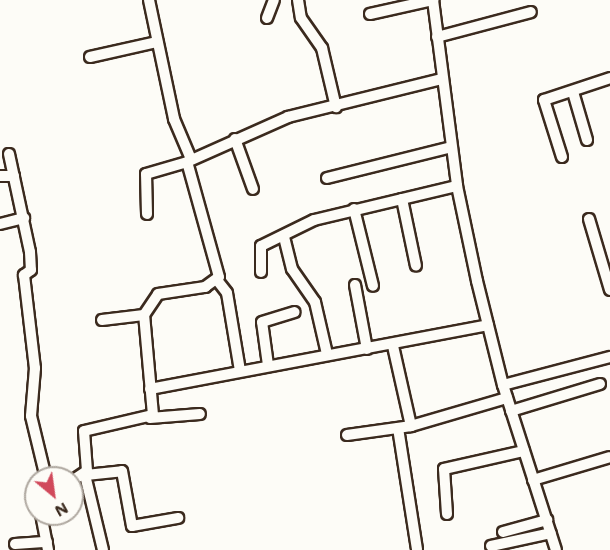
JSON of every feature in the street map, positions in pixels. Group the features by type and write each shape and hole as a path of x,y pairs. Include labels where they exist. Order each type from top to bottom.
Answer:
{"street":[{"path":"148,0 177,128 189,160 217,280 227,293 240,371"},
{"path":"267,18 274,0"},
{"path":"298,0 302,18 326,59 336,107"},
{"path":"370,14 433,0 441,79 457,186 488,325 503,385 556,550"},
{"path":"437,38 531,12"},
{"path":"90,57 157,42"},
{"path":"562,156 543,103 610,78"},
{"path":"147,214 146,174 189,160 296,115 336,107 441,79"},
{"path":"573,92 587,141"},
{"path":"235,139 253,189"},
{"path":"327,178 452,147"},
{"path":"9,154 24,218 31,270 24,275 35,368 31,416 43,466"},
{"path":"0,176 14,176"},
{"path":"261,272 259,249 321,217 457,186"},
{"path":"402,199 416,266"},
{"path":"354,209 373,286"},
{"path":"0,224 24,218"},
{"path":"589,219 606,251 610,290"},
{"path":"284,237 292,268 315,302 327,354"},
{"path":"150,418 144,315 161,292 217,280"},
{"path":"355,285 367,349"},
{"path":"268,365 262,322 294,312"},
{"path":"102,320 144,315"},
{"path":"150,389 327,354 393,346 488,325"},
{"path":"393,346 411,426"},
{"path":"503,385 610,357"},
{"path":"511,411 600,384"},
{"path":"347,435 411,426 507,398"},
{"path":"103,550 85,475 84,431 150,418 200,414"},
{"path":"398,428 417,550"},
{"path":"447,514 444,469 524,451"},
{"path":"533,480 610,457"},
{"path":"85,475 122,471 132,526 178,518"},
{"path":"503,532 547,520"},
{"path":"15,544 47,546 43,526"},
{"path":"491,546 551,533"}]}
